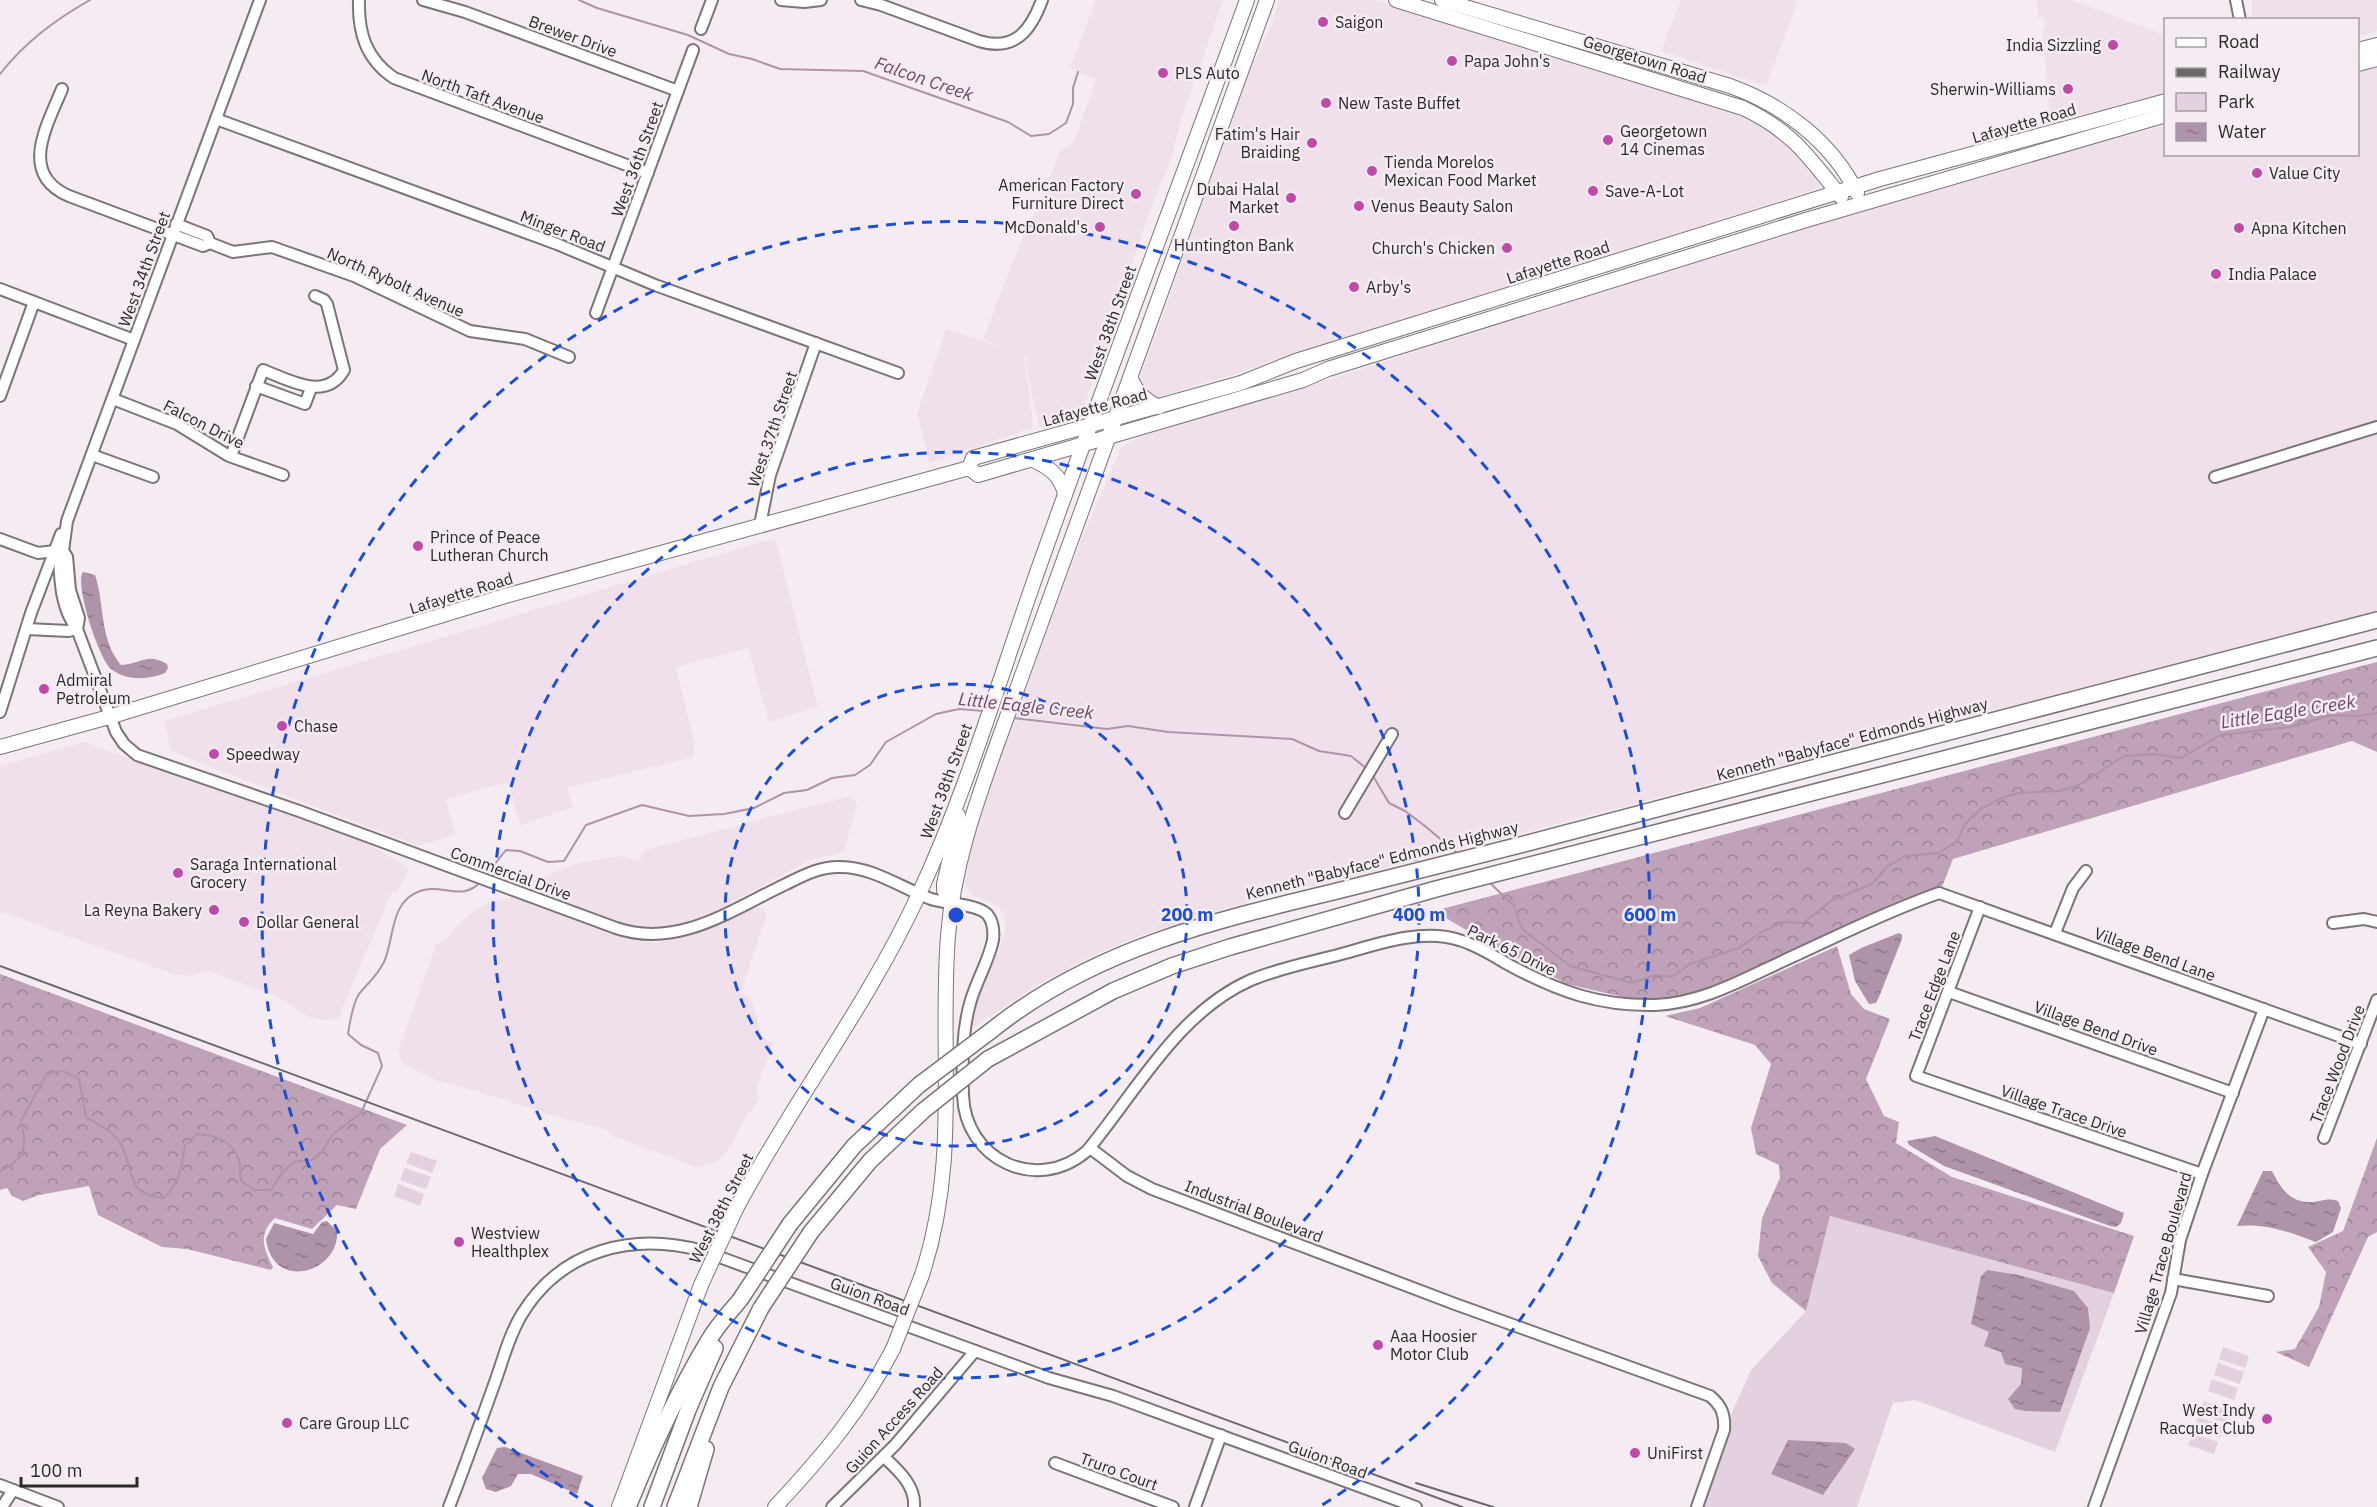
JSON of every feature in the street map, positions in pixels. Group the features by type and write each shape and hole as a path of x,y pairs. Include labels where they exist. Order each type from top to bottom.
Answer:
{"highway":[{"name":"Kenneth \"Babyface\" Edmonds Highway","path":"652,1507 700,1380 740,1300 790,1224 854,1146 919,1085 1019,1008 1063,983 1153,941 1218,920 1417,872 2377,620"},
{"path":"675,1507 729,1369 761,1308 811,1232 865,1166 923,1111 988,1059 1113,991 1172,966 1230,947 1436,889 2377,648"},
{"path":"628,1507 654,1444 685,1383 710,1338 740,1300"},
{"path":"689,1507 729,1369"}],"main road":[{"name":"West 38th Street","path":"617,1507 701,1285 736,1209 870,985 919,893 957,800 1082,446 1247,0"},
{"path":"775,1507 845,1428 875,1383 893,1349 922,1275 934,1235 944,1170 947,1112 946,977 951,904 967,831 1267,0"},
{"name":"Georgetown Road","path":"1396,0 1743,108 1769,121 1795,141 1814,161 1838,193 1856,205"},
{"name":"Georgetown Road","path":"1442,0 1757,96 1788,115 1807,130 1828,152 1854,188 1856,205"},
{"path":"2359,50 2377,45"},
{"path":"2359,64 2377,59"},
{"name":"Lafayette Road","path":"969,468 973,458 1240,383 1307,358 1854,188 2164,102"},
{"path":"1205,171 1198,159 1209,127 1208,108"},
{"name":"Lafayette Road","path":"969,468 978,475 1082,446 1303,380 1328,369 1856,205 2164,116"},
{"path":"1176,253 1174,236 1191,183 1185,168"},
{"path":"1131,379 1134,387 1142,396 1159,407"},
{"path":"1033,460 1054,472 1065,494"},
{"name":"Lafayette Road","path":"0,747 109,717 499,598 969,468"},
{"path":"951,904 944,890 944,884 958,824 957,800"}],"street":[{"name":"West 34th Street","path":"77,629 79,618 70,590 67,557 59,551 67,521 260,0"},
{"name":"North Taft Avenue","path":"359,0 359,24 364,44 375,62 394,78 648,173"},
{"name":"Brewer Drive","path":"423,0 465,12 678,91"},
{"path":"701,29 712,0"},
{"path":"781,0 804,2 821,0"},
{"path":"861,0 881,5 979,41 994,44 1009,42 1031,26 1042,0"},
{"path":"2236,0 2240,18"},
{"name":"West 36th Street","path":"596,313 693,50"},
{"name":"North Rybolt Avenue","path":"62,89 40,148 40,162 49,182 65,195 174,229 203,246 210,243 233,252 272,247 354,276 470,331 525,339 569,357"},
{"name":"Minger Road","path":"216,119 564,247 655,285 898,373"},
{"path":"0,289 134,340"},
{"path":"231,456 262,370 311,388 330,385 339,380 345,370 327,304 315,296"},
{"path":"0,396 34,302"},
{"name":"West 37th Street","path":"760,525 770,475 816,343"},
{"path":"256,386 304,404 311,388"},
{"name":"Falcon Drive","path":"113,399 177,424 231,456 283,475"},
{"path":"2215,477 2377,428"},
{"path":"92,455 153,477"},
{"path":"0,539 38,553 59,551"},
{"path":"0,712 31,613 48,568 59,551"},
{"path":"38,553 48,568"},
{"path":"27,629 68,631 77,629"},
{"name":"Commercial Drive","path":"77,629 109,717 124,744 137,755 619,929 648,935 676,933 697,927 810,872 828,867 861,870 919,893"},
{"path":"1345,813 1392,734"},
{"path":"2055,933 2073,888 2086,871"},
{"name":"Village Bend Lane","path":"1939,892 2361,1044"},
{"name":"Park 65 Drive","path":"1090,1148 1193,1019 1228,993 1270,974 1401,939 1448,937 1468,943 1547,985 1584,998 1617,1004 1679,1002 1714,993 1902,906 1939,892"},
{"path":"919,893 951,904 981,910 991,920 992,943 972,997 967,1018 963,1094 965,1113 972,1131 986,1149 997,1158 1016,1167 1031,1170 1063,1166 1076,1160 1090,1148"},
{"name":"Trace Edge Lane","path":"1916,1076 1980,907"},
{"path":"2333,923 2364,919 2377,922"},
{"name":"Village Bend Drive","path":"1949,992 2233,1093"},
{"name":"Trace Wood Drive","path":"2324,1138 2377,1000"},
{"name":"Village Trace Boulevard","path":"2094,1507 2171,1293 2180,1240 2202,1174 2264,1009"},
{"name":"Village Trace Drive","path":"1916,1076 2202,1174"},
{"name":"Industrial Boulevard","path":"1090,1148 1127,1176 1152,1189 1455,1304 1710,1396 1722,1409 1724,1430 1697,1507"},
{"name":"Guion Road","path":"449,1507 520,1317 542,1290 560,1273 581,1260 607,1249 652,1242 696,1249 1049,1378 1113,1395 1416,1507"},
{"path":"2173,1279 2268,1296"},
{"name":"Guion Access Road","path":"832,1507 884,1456 975,1351"},
{"path":"1195,1507 1221,1435"},
{"path":"884,1456 901,1473 910,1487 915,1500 914,1507"},
{"name":"Truro Court","path":"1055,1463 1173,1507"},
{"path":"0,1485 58,1507"},
{"path":"2,1507 13,1490"}],"shaded area":[{"path":"1096,0 1223,0 1181,120 1172,156 1145,224 1081,415 1039,428 1026,363 1028,357 1022,354 1032,428 930,463 917,414 946,329 1003,348 983,339 1025,231 1038,207 1060,151 1074,142 1096,79 1070,68"},
{"path":"1280,0 1375,0 1735,113 1780,137 1821,178 1821,184 1819,188 1156,398 1148,395 1140,384 1140,378 1250,71"},
{"path":"1681,0 1798,0 1766,86 1661,51"},
{"path":"2037,0 2071,0 2164,35 2164,93 2065,119 2050,112 2044,53 2041,47 2046,20 2038,17"},
{"path":"2252,0 2377,0 2377,31 2359,36 2359,18 2252,18"},
{"path":"2377,64 2377,611 1364,874 1254,900 1135,938 1092,956 1043,982 973,1027 976,1003 1005,933 1005,920 1000,907 973,896 963,881 971,844 987,791 1082,538 1121,448 1139,437 1296,390 1692,263 1902,199 2164,125 2164,156 2359,156 2359,69"},
{"path":"775,538 818,707 769,722 748,648 676,667 695,745 693,757 567,788 573,807 520,825 508,782 446,799 455,834 419,846 171,750 164,721"},
{"path":"84,742 365,842 410,868 396,893 392,892 338,1019 321,1020 304,1015 283,999 209,971 187,976 174,974 2,912 0,915 0,766"},
{"path":"851,796 857,805 844,851 808,861 686,925 643,928 619,924 530,892 538,880 578,863 620,856 640,861 645,850"},
{"path":"512,898 530,902 638,941 656,943 697,933 753,907 762,908 767,914 741,992 752,1000 762,1037 773,1043 756,1089 759,1099 747,1114 731,1145 717,1162 697,1167 613,1136 607,1130 438,1081 403,1064 398,1051 436,945 445,940 475,910 495,900"}],"green space":[{"path":"2377,662 2377,752 2352,741 1953,859 1942,887 1901,900 1707,992 1681,999 1627,998 1567,984 1488,943 1434,911"},
{"path":"1837,946 1851,994 1864,1009 1890,1019 1866,1079 1884,1116 1899,1122 1896,1143 1952,1177 2134,1236 2114,1293 1830,1216 1806,1311 1772,1283 1758,1256 1762,1218 1780,1178 1779,1165 1756,1154 1751,1128 1771,1064 1755,1045 1665,1016 1700,1008"},
{"path":"0,974 407,1125 380,1149 356,1209 337,1205 312,1229 275,1218 264,1236 267,1254 273,1267 271,1270 187,1249 162,1247 98,1215 89,1186 39,1195 23,1201 12,1196 7,1188 0,1190"},
{"path":"2377,1138 2377,1232 2368,1237 2309,1367 2276,1352 2295,1349 2319,1307 2326,1272 2308,1247 2343,1231"},
{"path":"411,1152 437,1161 432,1173 406,1163"},
{"path":"405,1168 431,1177 426,1189 400,1180"},
{"path":"398,1184 424,1194 420,1206 394,1196"},
{"path":"1830,1216 2114,1293 2055,1452 1915,1400 1893,1403 1857,1507 1698,1507 1724,1430 1751,1370 1806,1311"},
{"path":"2223,1347 2249,1356 2245,1368 2219,1359"},
{"path":"2218,1363 2244,1372 2240,1384 2214,1375"},
{"path":"2212,1379 2238,1388 2234,1400 2208,1391"},
{"path":"2204,1401 2230,1411 2225,1423 2199,1413"},
{"path":"2198,1417 2224,1426 2220,1438 2194,1429"},
{"path":"2193,1433 2218,1442 2214,1454 2188,1445"}],"water":[{"path":"83,572 95,575 109,644 121,665 154,659 167,664 168,668 165,673 137,678 123,676 111,669 100,651 89,621 82,590"},
{"path":"1899,933 1902,939 1879,997 1876,1003 1869,1004 1855,981 1849,955"},
{"path":"1935,1136 2124,1213 2121,1223 2116,1227 2110,1226 1944,1166 1909,1145 1907,1141"},
{"path":"2263,1171 2272,1171 2282,1188 2296,1199 2310,1202 2338,1201 2341,1208 2333,1232 2316,1242 2267,1227 2237,1226"},
{"path":"327,1221 337,1231 335,1245 328,1257 318,1266 305,1271 292,1271 280,1266 271,1256 266,1239 274,1223 313,1234 322,1222"},
{"path":"1987,1270 2019,1275 2074,1291 2088,1308 2090,1328 2060,1412 2015,1409 2008,1399 2021,1384 2022,1368 2005,1364 2001,1352 1984,1346 1989,1332 1971,1324 1981,1276"},
{"path":"1788,1440 1846,1443 1855,1449 1823,1495 1771,1474"},
{"path":"505,1447 583,1476 577,1494 531,1474 518,1474 511,1486 496,1492 486,1489 482,1478 497,1448"}],"waterway":[{"name":"Falcon Creek","path":"0,74 41,32 90,0"},
{"name":"Falcon Creek","path":"579,0 597,8 688,35 729,54 780,69 863,71 1008,122 1031,136 1049,134 1066,123 1073,104 1073,88 1078,72"},
{"name":"Little Eagle Creek","path":"486,875 506,850 520,851 548,862 564,861 586,825 642,805 689,816 724,814 754,808 784,793 807,790 832,778 855,775 870,765 886,742 936,714 959,709 984,711"},
{"name":"Little Eagle Creek","path":"1488,881 1514,906 1522,929 1570,966 1632,983 1655,975 1672,977 1690,964 1739,948 1760,933 1783,922 1803,923 1831,901 1872,884 1887,867 1905,856 1939,853 1957,841 1965,824 1982,808 2004,797 2019,793 2060,791 2079,785 2124,756 2154,754 2181,758 2221,735 2291,727 2332,715 2358,716 2377,713"},
{"name":"Little Eagle Creek","path":"1013,718 1107,729 1128,726 1168,732 1292,739 1319,751 1351,756 1367,769"},
{"name":"Little Eagle Creek","path":"1373,776 1389,803 1405,811 1457,853"},
{"name":"Little Eagle Creek","path":"0,1171 10,1166 23,1154 24,1138 21,1121 47,1073 63,1071 79,1079 86,1117 116,1137 122,1146 137,1188 143,1193 164,1198 174,1186 179,1174 185,1145 197,1134 215,1137 231,1146 239,1159 241,1181 254,1190 271,1190 282,1173 294,1162 312,1160 323,1151 332,1135 361,1113 382,1066 378,1053 361,1045 348,1034 355,1003 359,994 384,962 394,922 403,903 420,891 428,889 466,891 480,882"}],"railway":[{"path":"0,966 1462,1507"},
{"path":"1416,1483 1493,1507"}],"place":[{"name":"Saigon","path":"1323,22"},
{"name":"India Sizzling","path":"2113,45"},
{"name":"Papa John's","path":"1452,61"},
{"name":"PLS Auto","path":"1163,73"},
{"name":"Sherwin-Williams","path":"2068,89"},
{"name":"New Taste Buffet","path":"1326,103"},
{"name":"Georgetown 14 Cinemas","path":"1608,140"},
{"name":"Fatim's Hair Braiding","path":"1312,143"},
{"name":"Tienda Morelos Mexican Food Market","path":"1372,171"},
{"name":"Value City","path":"2257,173"},
{"name":"Save-A-Lot","path":"1593,191"},
{"name":"American Factory Furniture Direct","path":"1136,194"},
{"name":"Dubai Halal Market","path":"1291,198"},
{"name":"Venus Beauty Salon","path":"1359,206"},
{"name":"Huntington Bank","path":"1234,226"},
{"name":"McDonald's","path":"1100,227"},
{"name":"Apna Kitchen","path":"2239,228"},
{"name":"Church's Chicken","path":"1507,248"},
{"name":"India Palace","path":"2216,274"},
{"name":"Arby's","path":"1354,287"},
{"name":"Prince of Peace Lutheran Church","path":"418,546"},
{"name":"Admiral Petroleum","path":"44,689"},
{"name":"Chase","path":"282,726"},
{"name":"Speedway","path":"214,754"},
{"name":"Saraga International Grocery","path":"178,873"},
{"name":"La Reyna Bakery","path":"214,910"},
{"name":"Dollar General","path":"244,922"},
{"name":"Westview Healthplex","path":"459,1242"},
{"name":"Aaa Hoosier Motor Club","path":"1378,1345"},
{"name":"West Indy Racquet Club","path":"2267,1419"},
{"name":"Care Group LLC","path":"287,1423"},
{"name":"UniFirst","path":"1635,1453"}]}
